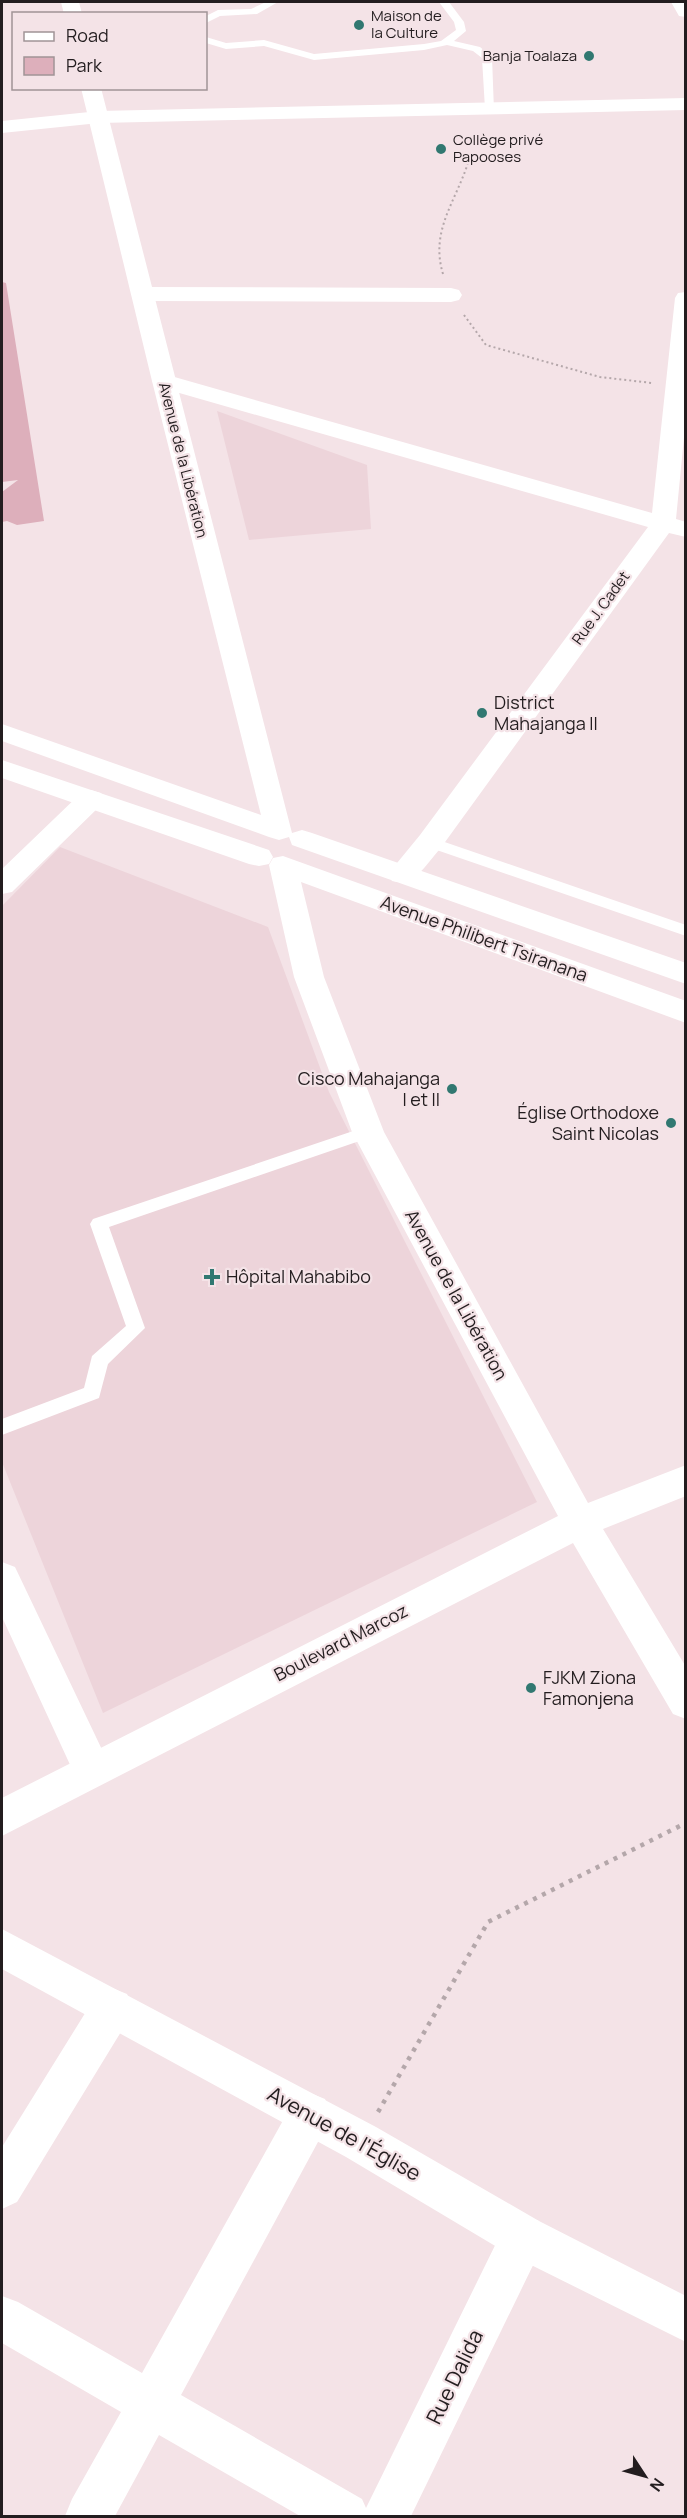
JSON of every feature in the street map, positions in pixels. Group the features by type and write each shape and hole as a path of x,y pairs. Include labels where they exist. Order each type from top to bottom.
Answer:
{"street":[{"path":"680,2 686,12"},
{"name":"Avenue de la Libération","path":"92,90 281,848 309,977 368,1132 580,1522 686,1702"},
{"path":"2,127 99,117 686,104"},
{"path":"142,294 451,295"},
{"path":"163,381 674,527 676,386 686,297"},
{"name":"Rue J. Cadet","path":"402,874 430,842 674,527"},
{"name":"Avenue Philibert Tsiranana","path":"2,732 686,1013"},
{"name":"Avenue Philibert Tsiranana","path":"2,768 91,799 281,848 402,874 686,974"},
{"path":"2,885 91,799"},
{"name":"Boulevard Marcoz","path":"2,1818 580,1522 686,1480"},
{"path":"2,1578 92,1770"},
{"name":"Avenue de l'Église","path":"2,1948 361,2142 523,2237 686,2320"},
{"path":"2,2187 112,2008"},
{"path":"89,2517 310,2114"},
{"name":"Rue Dalida","path":"386,2517 523,2237"},
{"path":"2,2318 345,2517"}],"lane":[{"path":"207,40 226,46 258,28 273,2"},
{"path":"207,19 218,13 258,28 314,57 424,47 445,42 461,31 459,22 444,2"},
{"path":"445,42 476,50 487,57 490,109"},
{"path":"430,842 686,931"},
{"path":"2,1426 92,1394 99,1361 136,1328 99,1224 368,1132"}],"path":[{"path":"468,163 438,230 436,257 451,295 486,345 600,377 676,386"},
{"path":"361,2142 488,1922 686,1823"}],"shaded area":[{"path":"217,411 367,465 371,529 249,540"},
{"name":"Hôpital Mahabibo","path":"60,847 268,927 329,1092 537,1502 103,1713 2,1462 2,906"}],"green space":[{"path":"2,282 6,283 44,521 17,525 7,521 2,522 2,492 18,480 2,482"}],"place":[{"name":"Maison de la Culture","path":"359,25"},
{"name":"Banja Toalaza","path":"589,56"},
{"name":"Collège privé Papooses","path":"441,149"},
{"name":"District Mahajanga II","path":"482,713"},
{"name":"Cisco Mahajanga I et II","path":"452,1089"},
{"name":"Église Orthodoxe Saint Nicolas","path":"671,1123"},
{"name":"Hôpital Mahabibo","path":"212,1277"},
{"name":"FJKM Ziona Famonjena","path":"531,1688"}]}
